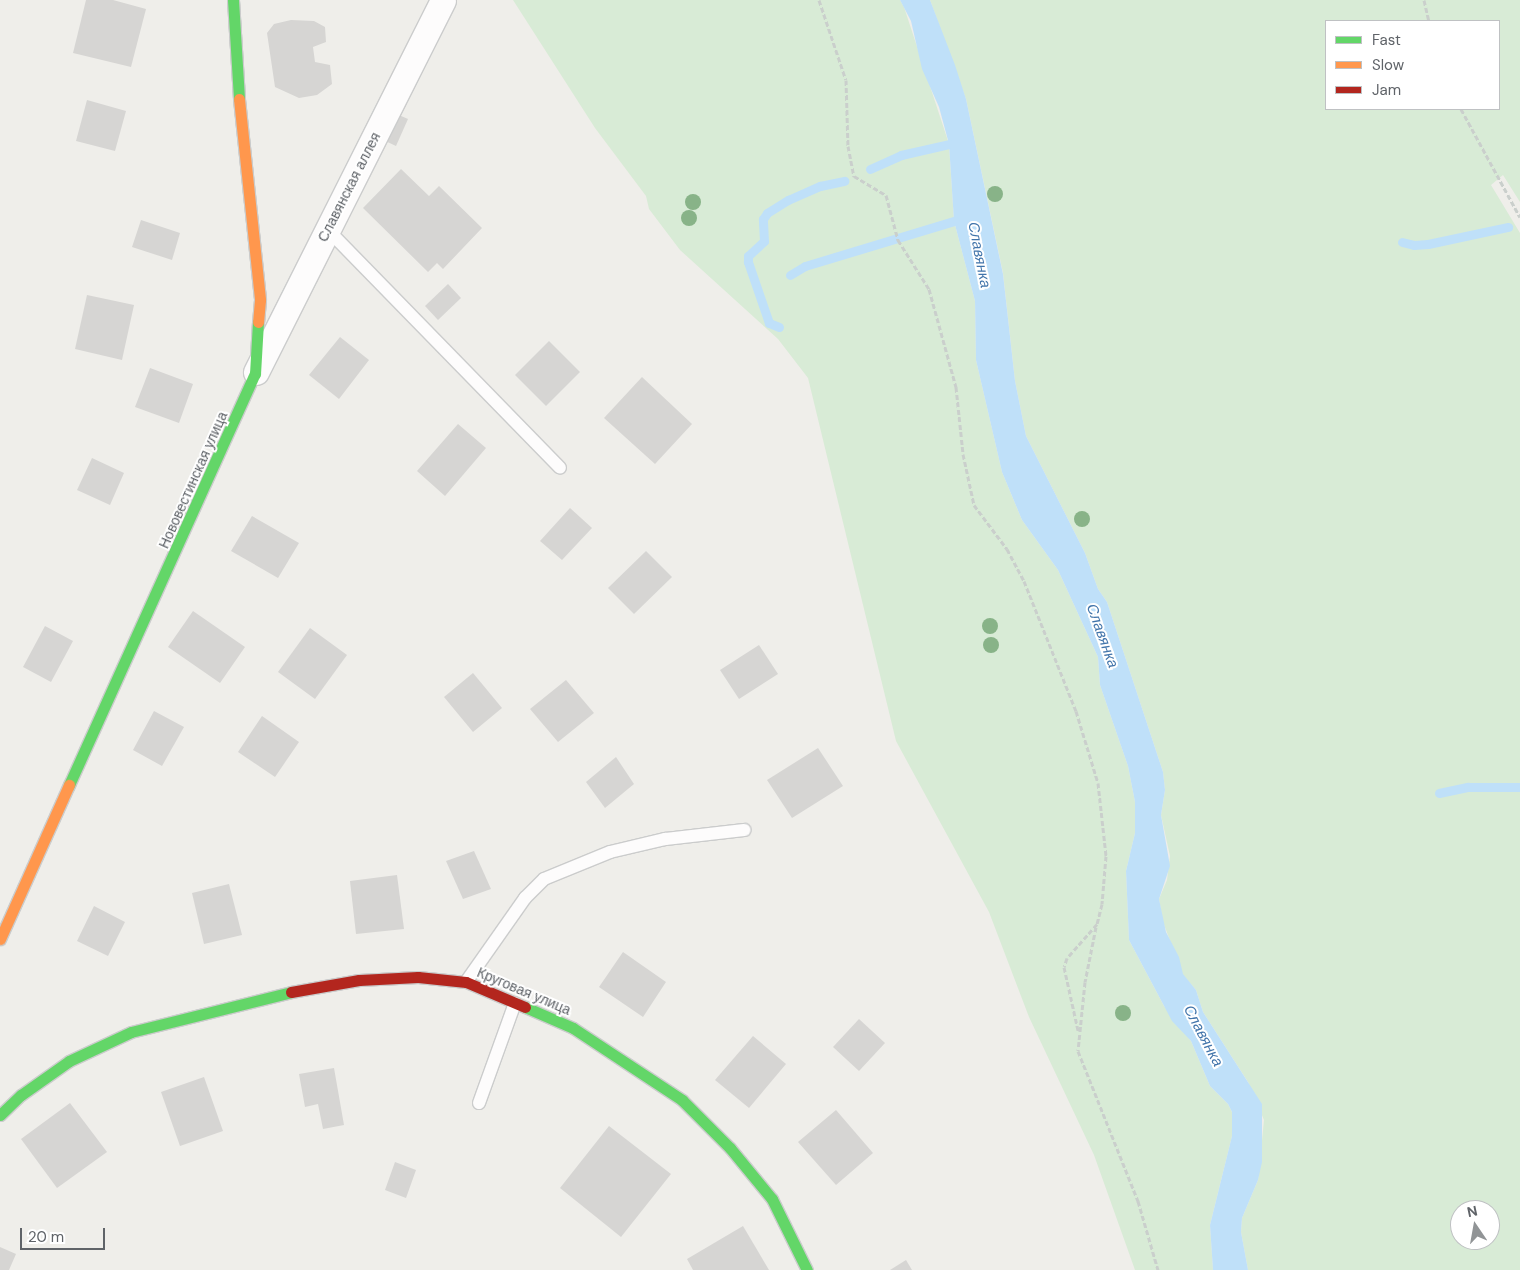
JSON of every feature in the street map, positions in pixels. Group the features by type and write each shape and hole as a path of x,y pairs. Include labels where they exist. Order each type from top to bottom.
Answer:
{"street":[{"name":"Нововестинская улица","path":"0,939 255,374 260,300 239,99 233,0"},
{"name":"Славянская аллея","path":"255,374 444,0"},
{"name":"Круговая улица","path":"0,1115 21,1095 69,1061 131,1032 201,1012 277,994 359,980 418,977 466,982 573,1028 682,1100 730,1148 772,1199 807,1270"}],"lane":[{"path":"328,230 560,468"},
{"path":"466,982 519,906 544,879 610,852 665,839 744,830"},
{"path":"479,1103 515,1003"}],"path":[{"path":"819,0 846,80 848,146 854,176 886,195 898,240 929,289 954,380 965,461 974,505 982,520 1007,549 1024,581 1074,706 1098,783 1106,856 1097,924 1078,1030"},
{"path":"1424,0 1429,20"},
{"path":"1462,110 1520,217"},
{"path":"1097,924 1065,962 1078,1030 1082,1066 1128,1175 1158,1270"}],"green space":[{"path":"513,0 900,0 904,7 949,144 954,221 975,301 976,360 1002,472 1022,520 1058,570 1098,657 1100,685 1128,766 1135,802 1135,833 1126,871 1129,940 1164,1006 1191,1041 1210,1086 1228,1104 1232,1112 1232,1136 1210,1225 1213,1270 1135,1270 1094,1155 1029,1017 989,912 896,741 808,378 778,339 680,250 649,209 646,196 595,128"},
{"path":"930,0 1520,0 1520,202 1503,175 1491,185 1520,233 1520,1270 1248,1270 1241,1232 1242,1218 1258,1180 1264,1120 1248,1082 1203,1012 1196,990 1183,975 1163,922 1159,899 1167,880 1170,856 1161,815 1165,790 1163,772 1107,602 1098,589 1085,553 1026,436 1015,381 1003,273 966,99"}],"water":[{"name":"Славянка","path":"900,0 930,0 955,65 966,99 1003,274 1015,381 1026,436 1085,553 1098,589 1107,602 1163,772 1165,790 1161,815 1170,866 1159,899 1166,932 1179,957 1183,974 1196,990 1203,1012 1262,1104 1262,1162 1258,1180 1242,1218 1241,1232 1248,1270 1213,1270 1210,1225 1232,1136 1232,1112 1228,1104 1210,1086 1191,1041 1172,1021 1129,940 1126,871 1135,833 1135,802 1128,766 1100,685 1098,657 1058,570 1022,520 1002,472 976,360 975,301 954,221 949,144 939,107 922,69 911,21"}],"building":[{"path":"86,0 113,0 146,9 131,67 73,53"},
{"path":"291,20 314,21 325,27 326,42 313,47 315,62 330,65 332,84 317,95 299,98 275,87 267,33 274,24"},
{"path":"87,100 126,111 115,151 76,141"},
{"path":"392,112 408,119 396,146 379,138"},
{"path":"401,169 429,196 439,186 482,228 443,269 437,263 428,272 363,208"},
{"path":"141,220 180,233 172,260 132,247"},
{"path":"448,284 461,298 438,320 425,306"},
{"path":"87,295 134,305 122,360 75,349"},
{"path":"340,337 369,360 339,399 309,375"},
{"path":"549,341 580,372 546,406 515,375"},
{"path":"150,368 193,384 179,423 135,407"},
{"path":"642,377 692,424 655,464 604,418"},
{"path":"458,424 486,448 445,496 417,471"},
{"path":"92,458 124,473 110,505 77,490"},
{"path":"570,508 592,528 562,560 540,541"},
{"path":"252,516 299,543 278,578 231,551"},
{"path":"646,551 672,577 634,614 608,588"},
{"path":"193,611 245,647 220,683 168,647"},
{"path":"45,626 73,641 51,682 23,667"},
{"path":"310,628 347,655 315,699 278,672"},
{"path":"759,645 778,674 739,699 720,670"},
{"path":"473,673 502,708 473,732 444,697"},
{"path":"566,680 594,713 558,742 530,709"},
{"path":"154,711 184,727 162,766 133,750"},
{"path":"262,716 299,742 275,777 238,752"},
{"path":"818,748 843,786 792,818 767,780"},
{"path":"616,757 634,784 605,808 586,782"},
{"path":"474,851 491,889 463,899 446,861"},
{"path":"397,875 404,929 356,934 350,881"},
{"path":"229,884 242,935 204,944 192,893"},
{"path":"94,906 125,922 108,956 77,941"},
{"path":"623,952 666,982 643,1017 599,987"},
{"path":"859,1019 885,1043 859,1071 833,1047"},
{"path":"753,1036 786,1064 749,1108 715,1080"},
{"path":"334,1068 344,1125 323,1129 318,1104 305,1107 299,1074"},
{"path":"204,1077 223,1131 180,1146 161,1092"},
{"path":"70,1103 107,1152 57,1188 21,1139"},
{"path":"836,1110 873,1153 836,1185 798,1142"},
{"path":"609,1126 671,1174 621,1237 560,1188"},
{"path":"395,1162 416,1170 406,1198 385,1190"},
{"path":"743,1226 769,1270 693,1270 687,1259"},
{"path":"0,1247 16,1254 9,1270 0,1270"},
{"path":"906,1260 912,1270 890,1270"}],"waterway":[{"path":"870,169 901,155 949,144"},
{"path":"779,327 769,323 748,262 748,256 764,241 763,219 767,213 788,200 820,186 844,181"},
{"path":"790,275 805,266 954,221"},
{"path":"1402,242 1414,245 1428,244 1508,227"},
{"path":"1439,793 1468,787 1520,787"}],"traffic: fast":[{"path":"233,0 239,99"},
{"path":"69,785 255,374 258,322"},
{"path":"0,1115 21,1095 69,1061 131,1032 291,992"},
{"path":"525,1007 573,1028 682,1100 730,1148 772,1199 807,1270"}],"traffic: slow":[{"path":"239,99 260,300 258,322"},
{"path":"0,939 69,785"}],"traffic: jam":[{"path":"291,992 359,980 418,977 466,982 525,1007"}]}
